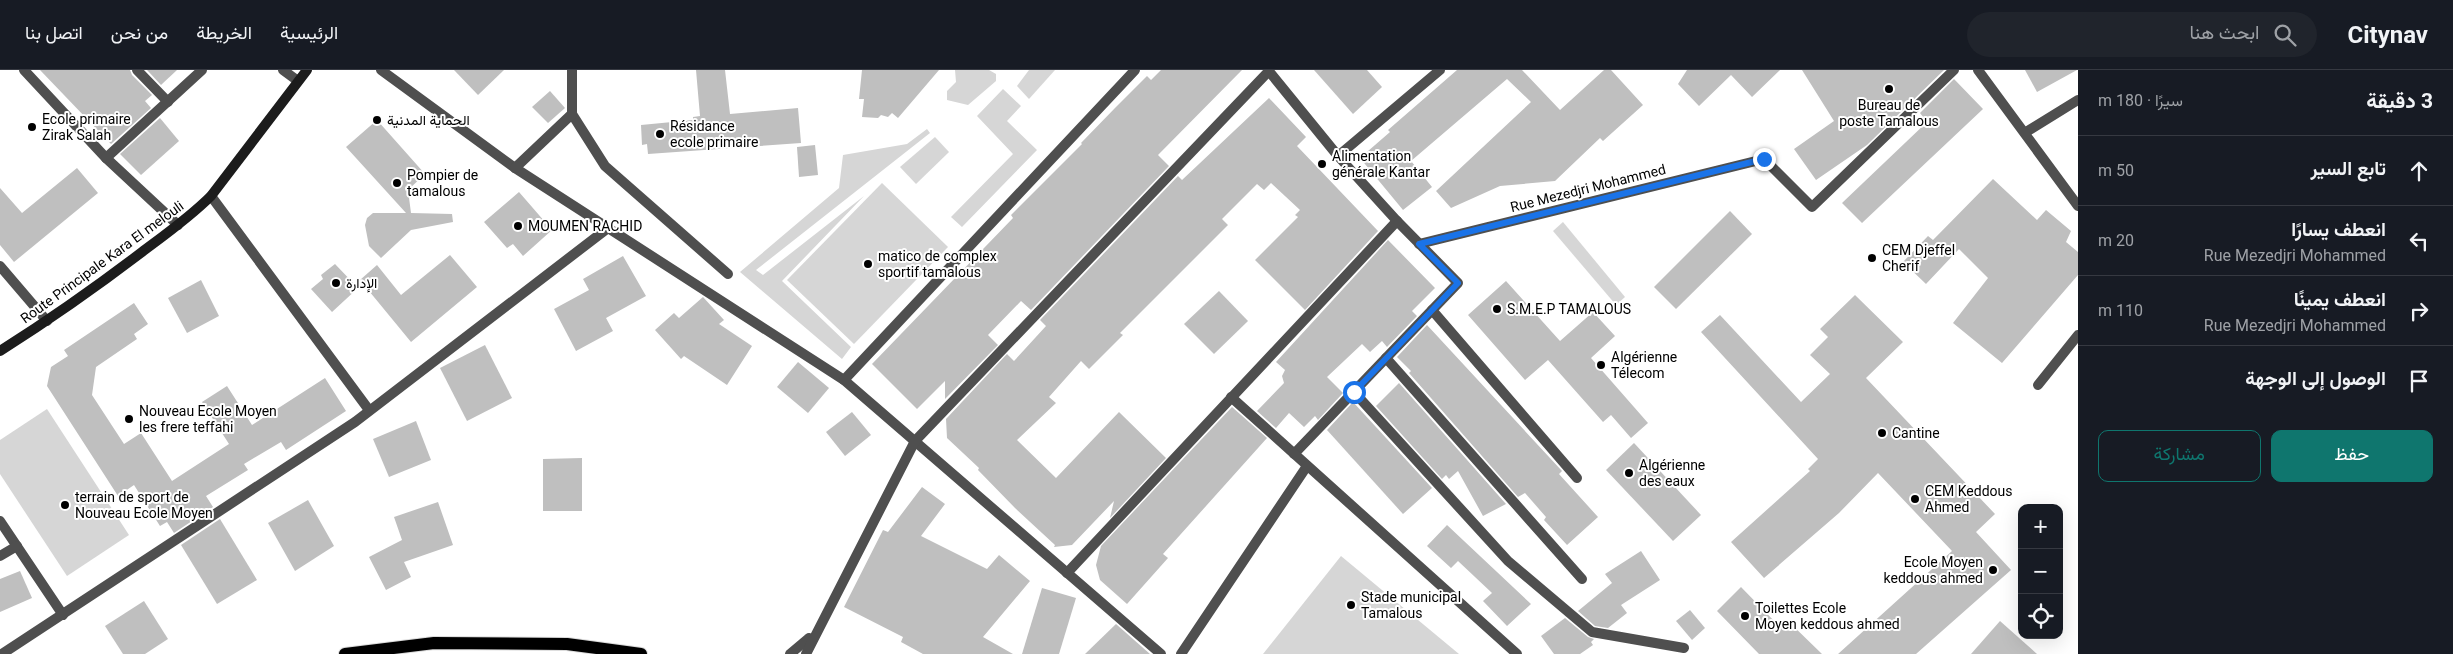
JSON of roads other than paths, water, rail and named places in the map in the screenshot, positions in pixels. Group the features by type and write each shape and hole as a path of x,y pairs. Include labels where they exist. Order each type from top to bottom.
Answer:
{"main road":[{"name":"Route Principale Kara El melouli","path":"0,351 47,321 178,225 211,196 307,70"},
{"path":"345,654 434,643 567,644 642,654"}],"street":[{"path":"24,70 106,158 178,225"},
{"path":"137,70 168,102"},
{"path":"106,158 202,70"},
{"path":"283,70 298,81"},
{"path":"381,70 515,168 844,380 1161,654"},
{"path":"572,70 572,114 605,166 728,274"},
{"path":"844,380 1135,70"},
{"path":"1338,156 1440,70"},
{"name":"Rue Mezedjri Mohammed","path":"1419,244 1764,159 1812,207 1954,70"},
{"path":"1978,70 2026,132 2078,206"},
{"path":"806,654 815,632 914,441 1269,71 1338,156 1397,221 1458,283 1294,454"},
{"path":"2026,132 2078,100"},
{"path":"515,168 572,114"},
{"path":"211,196 369,410"},
{"path":"1067,573 1397,221"},
{"path":"2,654 355,422 608,228"},
{"path":"0,266 47,321"},
{"path":"1432,310 1577,478"},
{"path":"2038,386 2078,335"},
{"path":"1386,358 1582,579"},
{"path":"1354,392 1508,561 1592,632 1684,648"},
{"path":"1231,397 1517,654"},
{"path":"1181,654 1307,466"},
{"path":"0,521 63,615"},
{"path":"0,556 17,546"},
{"path":"790,654 798,649 815,632"}],"place":[{"name":"Bureau de poste Tamalous","path":"1889,89"},
{"name":"الحماية المدنية","path":"377,120"},
{"name":"Ecole primaire Zirak Salah","path":"32,127"},
{"name":"Résidance ecole primaire","path":"660,134"},
{"name":"Alimentation générale Kantar","path":"1322,164"},
{"name":"Pompier de tamalous","path":"397,183"},
{"name":"MOUMEN RACHID","path":"518,226"},
{"name":"CEM Djeffel Cherif","path":"1872,258"},
{"name":"matico de complex sportif tamalous","path":"868,264"},
{"name":"الإدارة","path":"336,283"},
{"name":"S.M.E.P TAMALOUS","path":"1497,309"},
{"name":"Algérienne Télecom","path":"1601,365"},
{"name":"Nouveau Ecole Moyen les frere teffahi","path":"129,419"},
{"name":"Cantine","path":"1882,433"},
{"name":"Algérienne des eaux","path":"1629,473"},
{"name":"CEM Keddous Ahmed","path":"1915,499"},
{"name":"terrain de sport de Nouveau Ecole Moyen","path":"65,505"},
{"name":"Ecole Moyen keddous ahmed","path":"1993,570"},
{"name":"Stade municipal Tamalous","path":"1351,605"},
{"name":"Toilettes Ecole Moyen keddous ahmed","path":"1745,616"}]}
